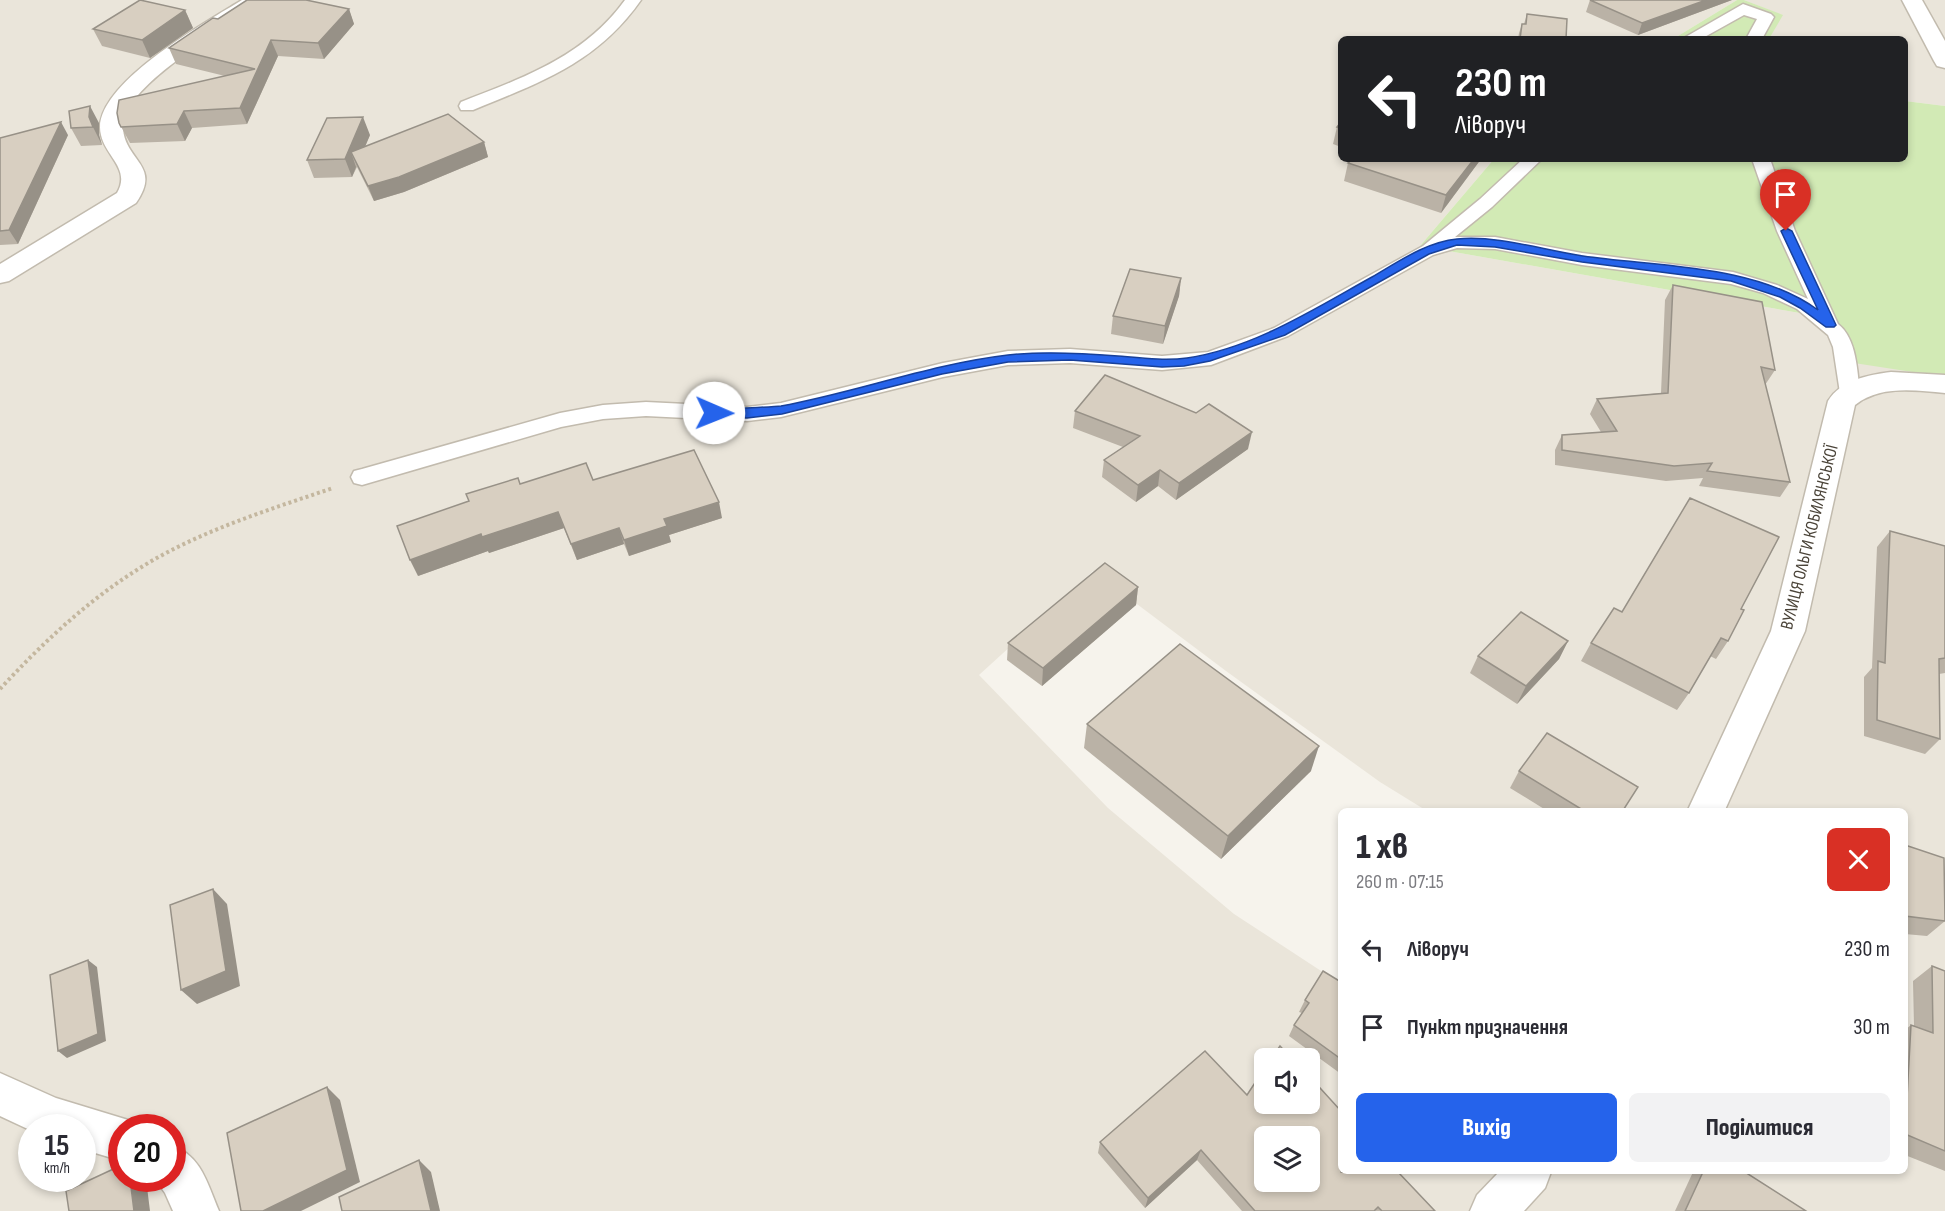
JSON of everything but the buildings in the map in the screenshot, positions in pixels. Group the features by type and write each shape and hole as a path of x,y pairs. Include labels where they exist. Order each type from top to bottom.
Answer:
{"street":[{"path":"0,275 127,198 136,182 135,173 117,145 112,130 113,116 122,100 140,80 163,62 257,0"},
{"path":"1912,0 1945,61"},
{"path":"1850,393 1883,384 1922,381 1945,384"},
{"name":"ВУЛИЦЯ ОЛЬГИ КОБИЛЯНСЬКОЇ","path":"1707,808 1788,631 1842,401 1850,393"},
{"path":"0,1094 51,1118 108,1135"},
{"path":"1493,1211 1527,1174"},
{"path":"186,1188 196,1211"}],"lane":[{"path":"467,106 532,79 585,51 610,29 633,0"},
{"path":"1695,36 1743,9 1766,17 1756,36"},
{"path":"362,477 560,420 603,412 646,409 747,414 782,410 942,370 1008,358 1070,356 1162,363 1210,358 1281,332 1426,251 1486,203 1530,162"},
{"path":"1762,162 1786,231 1830,325 1840,339 1850,393"},
{"path":"1426,251 1456,242 1475,242 1582,259 1733,278 1784,295 1830,325"}],"path":[{"path":"0,689 27,658 58,630 100,595 142,567 193,540 243,519 362,477"}],"shaded area":[{"path":"0,0 1737,0 1678,36 1338,36 1338,162 1491,162 1420,246 1834,319 1945,377 1945,1211 0,1211"},
{"path":"1744,0 1945,0 1945,106 1908,101 1908,36 1771,36 1782,15"}],"green space":[{"path":"1737,0 1744,0 1783,15 1771,36 1678,36"},
{"path":"1908,101 1945,106 1945,377 1854,363 1834,319 1420,246 1491,162 1908,162"}],"route":[{"path":"714,413 747,414 782,410 942,370 1008,358 1070,356 1162,363 1210,358 1281,332 1426,251 1456,242 1495,243 1582,259 1733,278 1757,284 1784,295 1830,325 1786,231"}]}
